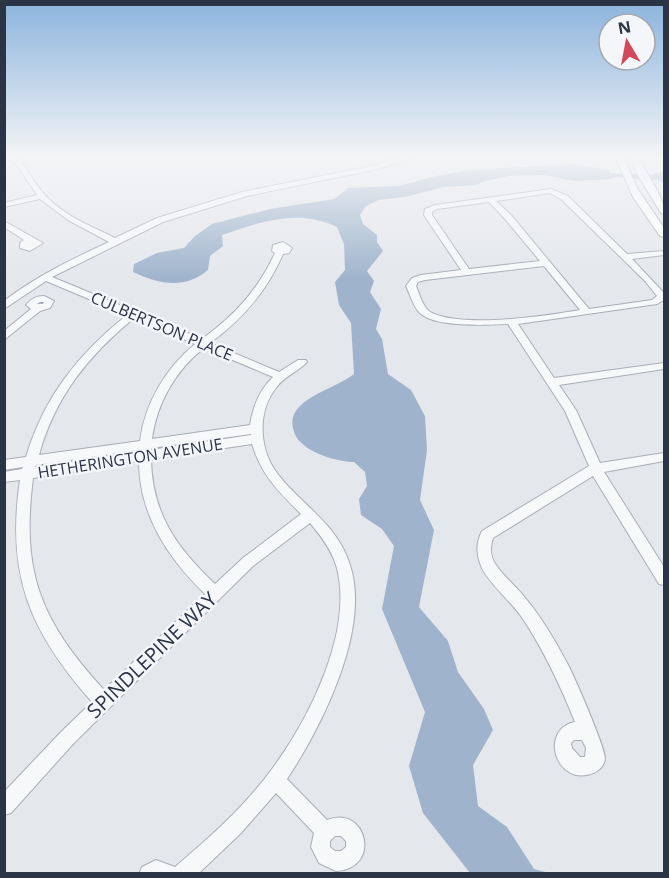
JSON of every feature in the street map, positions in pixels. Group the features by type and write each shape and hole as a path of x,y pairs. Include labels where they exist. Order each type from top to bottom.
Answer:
{"main road":[{"path":"637,197 664,234"},
{"path":"655,197 664,211"}],"street":[{"path":"4,203 28,197"},
{"path":"43,197 57,210 116,242"},
{"path":"147,228 160,220 234,197"},
{"path":"4,306 45,277 147,228 226,203 254,197"},
{"path":"467,272 428,215 429,210 508,197"},
{"path":"546,263 424,277 413,281 412,289 422,310 429,315 477,322 511,321 662,299 663,295 660,291 563,197"},
{"path":"490,199 508,217 586,311"},
{"path":"4,223 29,240"},
{"path":"215,593 180,559 158,524 146,490 144,450 151,413 167,381 179,366 244,309 270,275 280,252"},
{"path":"625,256 664,253"},
{"name":"CULBERTSON PLACE","path":"45,277 279,376"},
{"path":"4,338 37,309"},
{"path":"104,702 74,670 44,621 30,590 21,554 19,528 24,468 41,419 61,385 96,345 134,314"},
{"path":"511,321 577,423 596,468 664,579"},
{"path":"182,873 224,839 260,800 295,755 320,705 333,670 348,612 346,573 338,552 327,534 268,471 255,434 262,403 279,376 286,369 302,362"},
{"path":"554,386 664,366"},
{"path":"554,386 664,374"},
{"name":"HETHERINGTON AVENUE","path":"4,477 24,468 255,434"},
{"path":"587,731 562,670 548,645 521,604 492,572 483,551 484,541 493,531 596,468 664,457"},
{"name":"HETHERINGTON AVENUE","path":"4,465 24,468"},
{"name":"SPINDLEPINE WAY","path":"4,806 67,738 215,593 248,562 309,516"},
{"path":"276,780 325,831"},
{"path":"149,873 156,870 169,873"}],"water":[{"path":"337,197 402,197 378,200 366,206 360,215 363,224 377,235 377,242 383,251 367,271 374,281 370,292 381,309 376,329 382,339 388,374 411,390 425,416 427,450 420,500 434,530 419,607 448,641 458,672 484,709 493,730 473,765 478,806 507,827 534,869 549,873 470,873 423,813 409,766 425,712 382,609 394,546 382,529 361,515 359,499 367,486 365,472 354,462 328,457 310,449 297,438 293,428 293,418 297,409 304,402 354,374 351,323 339,305 335,282 345,270 344,244 337,227 308,218 279,219 222,235 223,246 210,256 208,270 181,283 152,280 133,272 134,264 157,253 184,248 195,236 212,224 270,209"}]}
